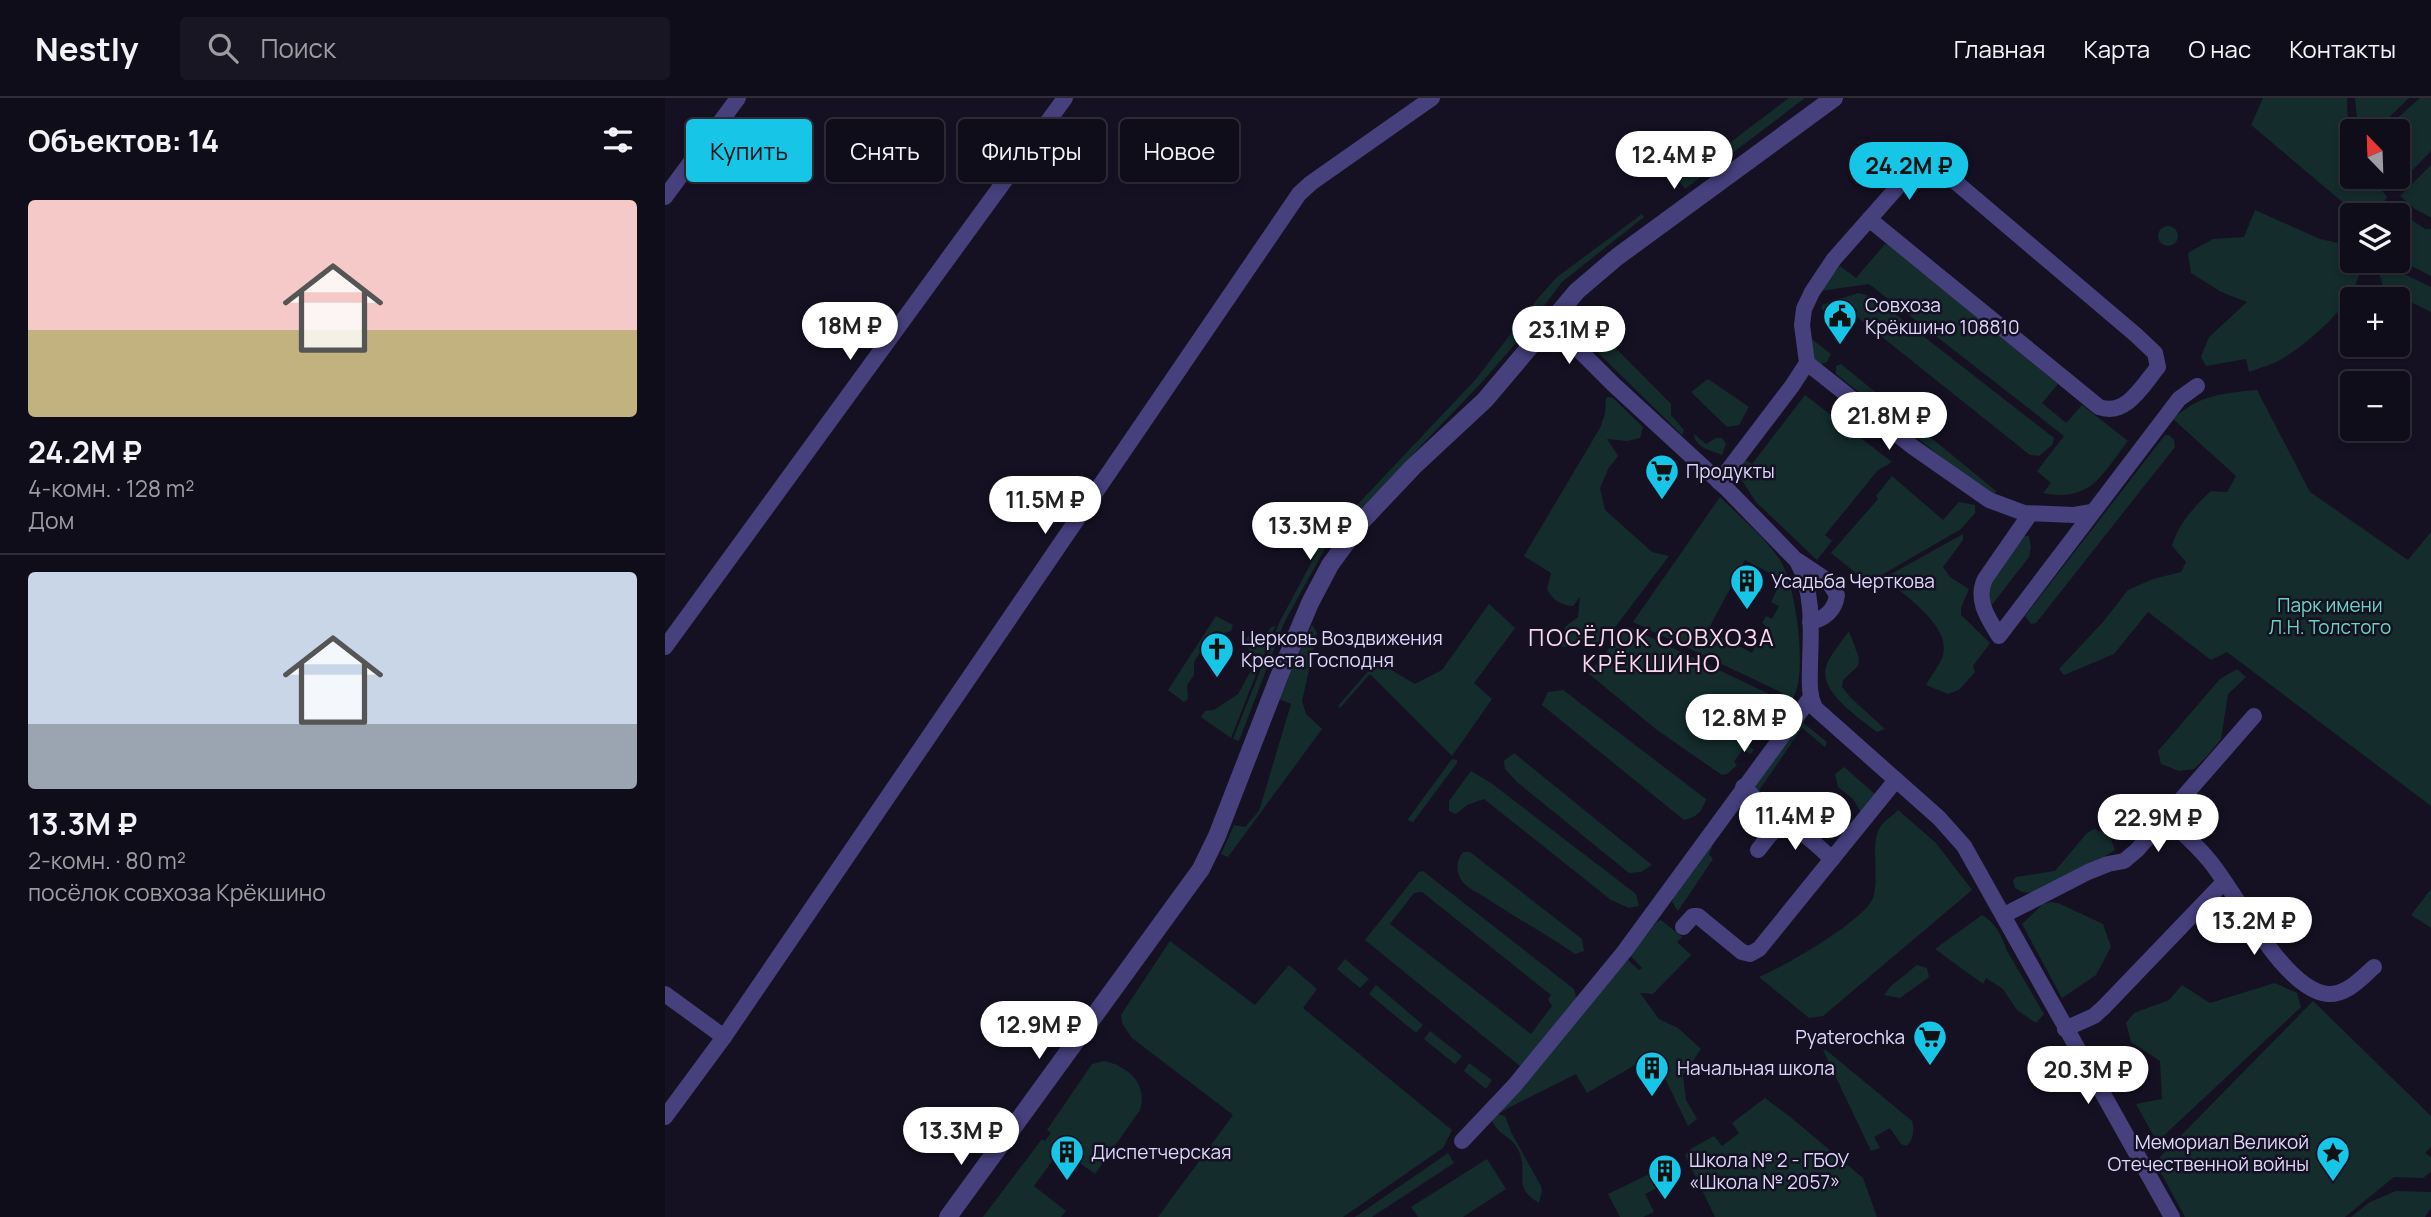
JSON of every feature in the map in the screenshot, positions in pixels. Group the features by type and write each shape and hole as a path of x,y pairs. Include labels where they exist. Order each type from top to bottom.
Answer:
{"street":[{"path":"665,197 738,98"},
{"path":"665,647 1065,98"},
{"path":"665,1116 723,1037 1300,194 1311,183 1432,98"},
{"path":"948,1217 1178,902 1210,853 1301,622 1321,581 1361,521 1493,391 1577,291 1607,265 1834,98"},
{"path":"1719,482 1807,363 1802,326 1804,309 1812,292 1834,259 1869,219 1925,156 2155,352 2158,367 2126,404 2117,409 2099,407 1869,219"},
{"path":"1551,321 1797,561 1828,581 1837,595 1834,607 1828,614 1810,622"},
{"path":"1807,363 1913,447 1989,500 2030,514 2074,516 2092,512"},
{"path":"2030,514 1980,589 1981,602 1999,636 2179,399 2197,386"},
{"path":"1797,561 1806,581 1810,622 1811,697 1817,710 1953,831 1975,863 2172,1217"},
{"path":"1462,1141 1514,1086 1615,962 1811,697"},
{"path":"2004,915 2088,872 2124,861 2137,850 2254,716"},
{"path":"1683,927 1693,916 1698,915 1742,952 1750,954 1759,949 1896,780"},
{"path":"1743,787 1755,797 1764,810 1771,834"},
{"path":"2166,817 2209,859 2276,956 2311,988 2329,994 2343,991 2374,967"},
{"path":"1758,850 1771,834 1784,825 1793,827 1832,859"},
{"path":"2065,1029 2094,1016 2104,1007 2224,882"},
{"path":"665,994 723,1037"}],"green space":[{"path":"1789,98 1805,98 1685,189 1679,181"},
{"path":"2263,98 2347,98 2348,119 2340,119 2340,189 2381,189 2387,197 2383,203 2344,203 2251,125"},
{"path":"2355,98 2409,98 2387,119 2357,119"},
{"path":"2420,98 2431,98 2431,151 2410,173 2410,119 2396,119"},
{"path":"2431,165 2431,217 2415,209 2400,196 2410,189"},
{"path":"2255,210 2320,239 2340,243 2340,273 2360,273 2354,287 2340,287 2340,309 2327,323 2289,355 2249,372 2246,359 2206,366 2201,357 2209,337 2247,302 2221,292 2191,273 2188,253 2213,239 2244,237"},
{"path":"1642,214 1644,217 1562,282 1482,382 1328,543 1284,623 1239,741 1233,739 1280,621 1323,541 1476,379 1557,277"},
{"path":"2410,219 2425,229 2431,229 2431,276 2410,265"},
{"path":"2168,226 2175,229 2178,236 2175,243 2168,246 2161,243 2158,236 2161,229"},
{"path":"1885,244 1891,246 2058,384 2042,403 2066,423 2082,405 2128,441 2094,483 2073,494 2043,493 2051,483 2037,471 2064,436 1869,284 1820,291 1840,266 1856,278"},
{"path":"2379,273 2402,273 2431,287 2431,312 2410,302 2410,287 2383,287"},
{"path":"1858,293 1873,297 2054,438 2052,445 2039,456 2030,455 1842,305 1835,304 1824,311 1822,309 1822,305"},
{"path":"1579,317 1587,319 1671,404 1671,415 1684,430 1682,435 1584,339 1576,322"},
{"path":"1813,340 1831,354 1827,362 1821,364 1813,359 1808,344"},
{"path":"1841,364 1996,491 1994,495 1988,494 1836,374 1836,366"},
{"path":"1708,379 1749,407 1739,425 1727,427 1691,392"},
{"name":"Парк имени Л.Н. Толстого","path":"2257,390 2310,492 2408,560 2431,532 2431,806 2227,652 2211,660 2148,612 2114,654 2064,675 2059,669 2103,622 2128,590 2153,579 2181,572 2186,562 2172,546 2182,523 2211,491 2227,492 2236,476 2173,419 2202,400 2223,394"},
{"path":"1805,395 1892,462 1878,470 1825,535 1832,541 1817,560 1756,502 1737,473 1744,459 1752,464"},
{"path":"1610,397 1643,427 1640,438 1627,441 1607,439 1618,456 1608,469 1600,488 1605,510 1652,552 1669,556 1612,631 1603,630 1601,644 1579,639 1562,647 1565,627 1578,617 1580,597 1573,606 1557,601 1547,589 1551,573 1524,556 1600,428 1605,414 1606,398"},
{"path":"1694,434 1706,444 1716,438 1722,438 1726,444 1722,455 1700,445"},
{"path":"2165,435 2174,440 2175,447 2036,623 2031,624 2025,616"},
{"path":"1892,476 1943,520 1959,502 1975,505 1975,513 1961,529 1868,583 1831,553 1878,499 1876,496"},
{"path":"1720,497 1767,543 1786,572 1795,608 1800,650 1800,670 1793,698 1633,622","holes":["1745,560 1775,576 1780,583 1771,602 1779,606 1772,619 1766,616 1762,623 1766,626 1752,653 1708,630"]},
{"path":"1963,534 1963,540 1943,567 1950,577 1969,589 1961,615 1990,643 1973,666 1975,672 1959,690 1948,694 1926,685 1943,655 1944,644 1940,633 1914,602 1884,578"},
{"path":"2019,536 2029,536 2029,557 1991,606 1986,588"},
{"path":"1489,604 1515,628 1474,683 1492,699 1452,756 1370,674 1340,708 1338,706 1370,669 1381,664 1415,684 1442,670"},
{"path":"1216,616 1233,625 1231,631 1213,632 1194,662 1194,675 1187,685 1188,699 1184,702 1168,690"},
{"path":"1312,625 1317,633 1302,701 1306,714 1322,729 1228,857 1221,854 1234,825 1245,827 1259,811 1291,704 1279,699"},
{"path":"1275,626 1231,738 1201,717 1205,711 1214,710 1238,694 1253,667 1246,639 1249,635 1261,642 1271,627"},
{"path":"1629,627 1790,704 1779,716 1775,715 1776,711 1755,698 1744,715 1758,725 1746,744 1754,750 1750,754 1743,749 1734,762 1737,765 1722,775 1657,730 1589,674"},
{"path":"1849,631 1859,658 1858,666 1843,680 1842,687 1885,729 1877,732 1841,703 1828,684 1825,674 1827,664"},
{"path":"2237,669 2246,677 2228,694 2221,739 2194,769 2179,771 2161,764 2158,751 2220,679"},
{"path":"1563,690 1706,799 1698,813 1684,820 1542,705 1548,692"},
{"path":"1796,717 1827,742 1825,747 1802,728 1756,795 1747,787"},
{"path":"1514,753 1652,865 1641,872 1629,873 1517,782 1505,769 1504,761"},
{"path":"1452,759 1457,760 1457,763 1413,822 1409,821 1408,819"},
{"path":"1844,767 1877,796 1862,814 1853,799 1838,787 1835,774"},
{"path":"1471,771 1491,783 1636,894 1639,906 1629,908 1611,900 1484,799 1467,805 1456,814 1449,811 1449,801"},
{"path":"1743,791 1750,804 1745,800 1717,835 1709,854 1713,859 1678,911 1672,902 1676,891"},
{"path":"2130,805 2146,819 2128,839 2112,825"},
{"path":"1898,810 1936,843 1972,890 1823,1016 1809,1018 1759,977 1822,942 1867,907 1875,889 1876,836 1880,826"},
{"path":"2094,829 2109,834 2115,850 2035,893 2022,892 2015,888 2013,881 2016,877 2055,871 2087,833"},
{"path":"1463,852 1470,852 1582,939 1584,951 1575,954 1468,887 1458,871"},
{"path":"1423,871 1574,989 1577,1000 1525,1066 1520,1066 1365,940 1419,872","holes":["1422,892 1551,995 1548,999 1552,1006 1531,1034 1390,924 1414,893"]},
{"path":"2431,889 2431,928 2411,915"},
{"path":"2058,903 2103,924 2111,947 2096,975 2062,998 2022,924 2043,904"},
{"path":"1982,915 2003,939 2006,949 2044,1014 2036,1023 2017,1010 2003,989 1986,978 1983,984 1935,949"},
{"path":"1661,920 1682,937 1677,942 1691,955 1653,994 1640,993 1659,1019 1678,1028 1701,1049 1683,1075 1686,1100 1697,1119 1688,1126 1659,1066 1647,1058 1587,1093 1576,1074 1508,1108 1498,1114 1505,1116 1541,1186 1539,1203 1525,1190 1522,1163 1516,1146 1496,1128 1491,1118 1628,960 1639,970 1642,968 1630,955"},
{"path":"1170,941 1255,1005 1289,965 1317,989 1303,1008 1452,1130 1443,1148 1343,1217 1158,1217 1233,1115 1132,1038 1122,1023 1121,1015"},
{"path":"1345,959 1369,979 1360,988 1337,969"},
{"path":"1917,965 1927,968 1929,977 1900,998 1884,995 1891,986"},
{"path":"2275,983 2297,993 2301,1007 2157,1142 2136,1104 2162,1099 2160,1061 2131,1042 2126,1023 2134,1013 2169,1000 2182,985 2210,1003"},
{"path":"1376,985 1423,1025 1416,1033 1369,994"},
{"path":"2313,1001 2431,1116 2431,1147 2425,1153 2431,1157 2431,1172 2423,1178 2394,1177 2345,1217 2185,1217 2155,1162"},
{"path":"1430,1031 1462,1056 1455,1064 1424,1039"},
{"path":"1823,1050 1912,1121 1913,1134 1907,1146 1901,1144 1890,1128 1874,1137 1880,1148 1871,1151"},
{"path":"1105,1061 1121,1067 1134,1078 1139,1084 1142,1100 1140,1110 1095,1174 1061,1149 1034,1186 1066,1211 1061,1217 983,1217 1042,1139 1045,1141 1051,1133 1047,1130 1092,1064"},
{"path":"1469,1063 1492,1080 1486,1089 1464,1071"},
{"path":"1765,1098 1863,1178 1877,1217 1715,1217 1685,1155 1714,1136 1722,1146 1739,1133 1732,1123"},
{"path":"1448,1153 1454,1163 1372,1217 1355,1217"},
{"path":"1487,1159 1506,1189 1463,1217 1418,1217 1411,1207"},
{"path":"1662,1168 1669,1182 1645,1194 1654,1212 1643,1217 1620,1217 1608,1194"},
{"path":"2396,1191 2431,1192 2431,1208 2425,1217 2351,1217 2370,1202"}],"place":[{"name":"Совхоза Крёкшино 108810","path":"1840,346"},
{"name":"Продукты","path":"1662,501"},
{"name":"Усадьба Черткова","path":"1747,611"},
{"name":"Церковь Воздвижения Креста Господня","path":"1217,679"},
{"name":"Pyaterochka","path":"1930,1067"},
{"name":"Начальная школа","path":"1652,1098"},
{"name":"Диспетчерская","path":"1067,1182"},
{"name":"Мемориал Великой Отечественной войны","path":"2333,1183"},
{"name":"Школа № 2 - ГБОУ «Школа № 2057»","path":"1665,1201"}],"district":[{"name":"ПОСЁЛОК СОВХОЗА КРЁКШИНО","path":"1652,650"}]}
